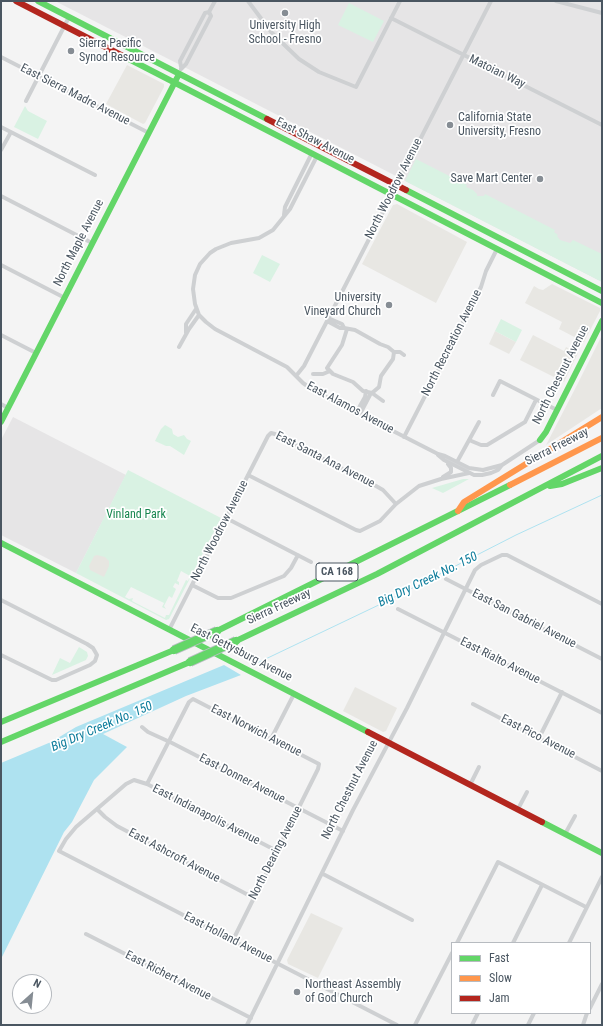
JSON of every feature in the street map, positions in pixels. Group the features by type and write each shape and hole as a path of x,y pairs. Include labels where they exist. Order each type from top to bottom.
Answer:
{"main road":[{"name":"East Shaw Avenue","path":"16,1 602,303"},
{"name":"East Shaw Avenue","path":"38,1 180,71 396,185 602,290"},
{"name":"North Maple Avenue","path":"1,422 5,406 36,353 65,298 180,71"},
{"name":"North Chestnut Avenue","path":"540,440 557,410 602,321"},
{"path":"456,513 464,502 602,417"},
{"name":"Sierra Freeway","path":"1,722 217,631 456,513 602,438"},
{"name":"Sierra Freeway","path":"1,742 190,662 377,574 602,456"},
{"path":"543,487 562,484 602,468"},
{"name":"East Gettysburg Avenue","path":"1,543 602,853"}],"street":[{"path":"180,71 180,61 205,13 209,12 215,1"},
{"path":"248,1 272,33 299,59 323,74 356,87 400,1"},
{"name":"North Woodrow Avenue","path":"296,376 304,366 491,1"},
{"path":"556,1 602,13"},
{"path":"26,101 69,17"},
{"name":"Matoian Way","path":"391,18 464,56 482,63 602,126"},
{"name":"East Sierra Madre Avenue","path":"1,57 149,133"},
{"path":"1,127 95,175"},
{"path":"1,150 11,132"},
{"path":"186,334 186,324 196,309 194,298 194,281 197,269 204,259 216,249 225,245 264,236 276,227 284,216 284,207 315,154"},
{"path":"1,196 92,243"},
{"name":"North Recreation Avenue","path":"404,437 481,287 486,271 497,249"},
{"path":"1,265 65,298"},
{"name":"East Alamos Avenue","path":"196,309 204,320 218,331 285,366 313,390 438,454"},
{"path":"179,347 186,334 200,315"},
{"path":"328,319 342,324 345,328 355,330 388,347 394,352 400,352 404,355"},
{"path":"345,328 342,345 327,368 333,374 353,382 362,391 371,393 383,401"},
{"path":"1,335 36,353"},
{"path":"358,413 371,393 379,387 381,376 393,359 394,352"},
{"path":"313,374 323,374 330,371"},
{"path":"493,395 500,381 557,410"},
{"path":"358,413 366,392"},
{"path":"469,440 485,446 525,422 536,400"},
{"path":"457,462 479,422"},
{"name":"North Woodrow Avenue","path":"169,630 268,436 271,434"},
{"name":"East Santa Ana Avenue","path":"271,434 275,434 376,486 383,490 396,504"},
{"path":"438,454 479,471 502,465 540,440"},
{"path":"438,454 449,464 452,471 441,479"},
{"path":"444,460 470,473 479,475 488,474 498,470 502,465"},
{"path":"248,475 359,531 364,530 380,521 396,504 419,486 441,479 470,473"},
{"path":"226,518 311,562"},
{"path":"192,585 218,598 231,598 284,576 291,568 298,555"},
{"name":"North Chestnut Avenue","path":"247,1025 343,831 477,568 502,555 507,555 602,604"},
{"name":"East San Gabriel Avenue","path":"446,579 602,659"},
{"path":"1,600 87,644 93,648 97,655 95,661 90,664 56,680 52,680 1,655"},
{"name":"East Rialto Avenue","path":"398,609 602,713"},
{"path":"539,738 562,692"},
{"path":"271,739 294,694"},
{"name":"East Norwich Avenue","path":"169,742 189,702 195,700 317,763 319,766"},
{"name":"East Pico Avenue","path":"473,704 602,771"},
{"name":"East Donner Avenue","path":"142,727 148,732 343,831"},
{"path":"147,784 169,742"},
{"name":"North Dearing Avenue","path":"233,940 319,766"},
{"path":"470,785 479,767"},
{"name":"East Indianapolis Avenue","path":"97,809 126,784 134,780 147,784 277,851"},
{"path":"518,809 527,792"},
{"name":"East Holland Avenue","path":"97,809 70,832 60,852 397,1025"},
{"name":"East Ashcroft Avenue","path":"97,809 117,826 254,898"},
{"path":"565,834 574,816"},
{"path":"458,942 498,862 586,907"},
{"path":"323,874 412,920"},
{"path":"569,942 602,877"},
{"path":"514,942 542,885"},
{"name":"East Richert Avenue","path":"86,934 250,1018"},
{"path":"415,1025 451,955"},
{"path":"591,1006 602,984"},
{"path":"472,1025 478,1014"},
{"path":"530,1024 534,1014"},
{"path":"583,1025 587,1014"}],"shaded area":[{"name":"California State University, Fresno","path":"55,1 602,1 602,282 190,70"},
{"path":"127,65 164,84 164,87 145,123 143,124 106,104"},
{"path":"397,204 467,242 436,303 362,264 393,205"},
{"path":"552,284 600,308 600,311 584,342 559,329 562,322 525,303 534,286 543,290"},
{"path":"495,331 516,342 509,354 489,344"},
{"path":"533,335 564,351 566,347 578,353 564,382 520,360"},
{"path":"602,335 602,408 546,445 577,385"},
{"path":"13,417 126,475 76,573 1,535 1,440"},
{"path":"355,687 397,708 386,731 383,732 343,711"},
{"path":"311,913 343,928 318,978 288,964 287,960"}],"green space":[{"path":"349,3 384,21 373,42 338,25"},
{"path":"25,106 28,111 47,121 38,139 14,127"},
{"path":"416,159 467,185 466,187 473,190 477,196 484,196 485,194 555,230 554,232 558,235 557,236 560,240 570,243 573,240 602,254 602,282 405,181"},
{"path":"262,255 280,264 270,282 253,273"},
{"path":"501,319 522,330 516,342 495,331"},
{"path":"165,425 172,429 173,434 178,437 184,435 191,441 184,455 170,446 166,446 155,441 161,429"},
{"name":"Vinland Park","path":"128,470 221,518 169,619 166,620 76,573","holes":["181,571 190,576 188,581 186,580 169,615 166,615 165,618 132,601 133,598 129,599 125,597 131,587 164,603 162,607 166,609 164,606 169,596 172,598 176,589 173,587 175,583 179,585 179,582 177,581"]},
{"path":"463,479 469,479 443,493 432,488"},
{"path":"79,647 87,652 88,656 86,660 52,675 60,658 70,663"}],"sand":[{"path":"97,555 105,557 109,561 109,566 104,577 90,570 89,566 94,556"}],"water":[{"path":"224,665 241,675 186,696 103,734 127,747 94,780 72,822 64,832 1,959 1,763 51,742 76,727"}],"waterway":[{"name":"Big Dry Creek No. 150","path":"253,665 385,602 516,535 602,495"}],"traffic: fast":[{"path":"38,1 267,119"},
{"path":"123,56 602,303"},
{"path":"1,422 179,74"},
{"path":"406,190 602,291"},
{"path":"540,440 546,432 602,321"},
{"path":"236,641 377,574 602,456"},
{"path":"550,486 562,484 602,468"},
{"path":"217,631 510,485"},
{"path":"1,543 368,732"},
{"path":"174,650 217,631"},
{"path":"190,662 236,641"},
{"path":"1,722 174,650"},
{"path":"1,742 190,662"},
{"path":"542,822 602,853"}],"traffic: slow":[{"path":"458,511 464,502 602,417"},
{"path":"510,485 602,438"}],"traffic: jam":[{"path":"16,1 123,56"},
{"path":"267,119 406,190"},
{"path":"368,732 542,822"}],"place":[{"name":"University High School - Fresno","path":"285,13"},
{"name":"Sierra Pacific Synod Resource","path":"71,51"},
{"name":"California State University, Fresno","path":"450,125"},
{"name":"Save Mart Center","path":"540,179"},
{"name":"University Vineyard Church","path":"389,305"},
{"name":"Northeast Assembly of God Church","path":"297,992"}]}
